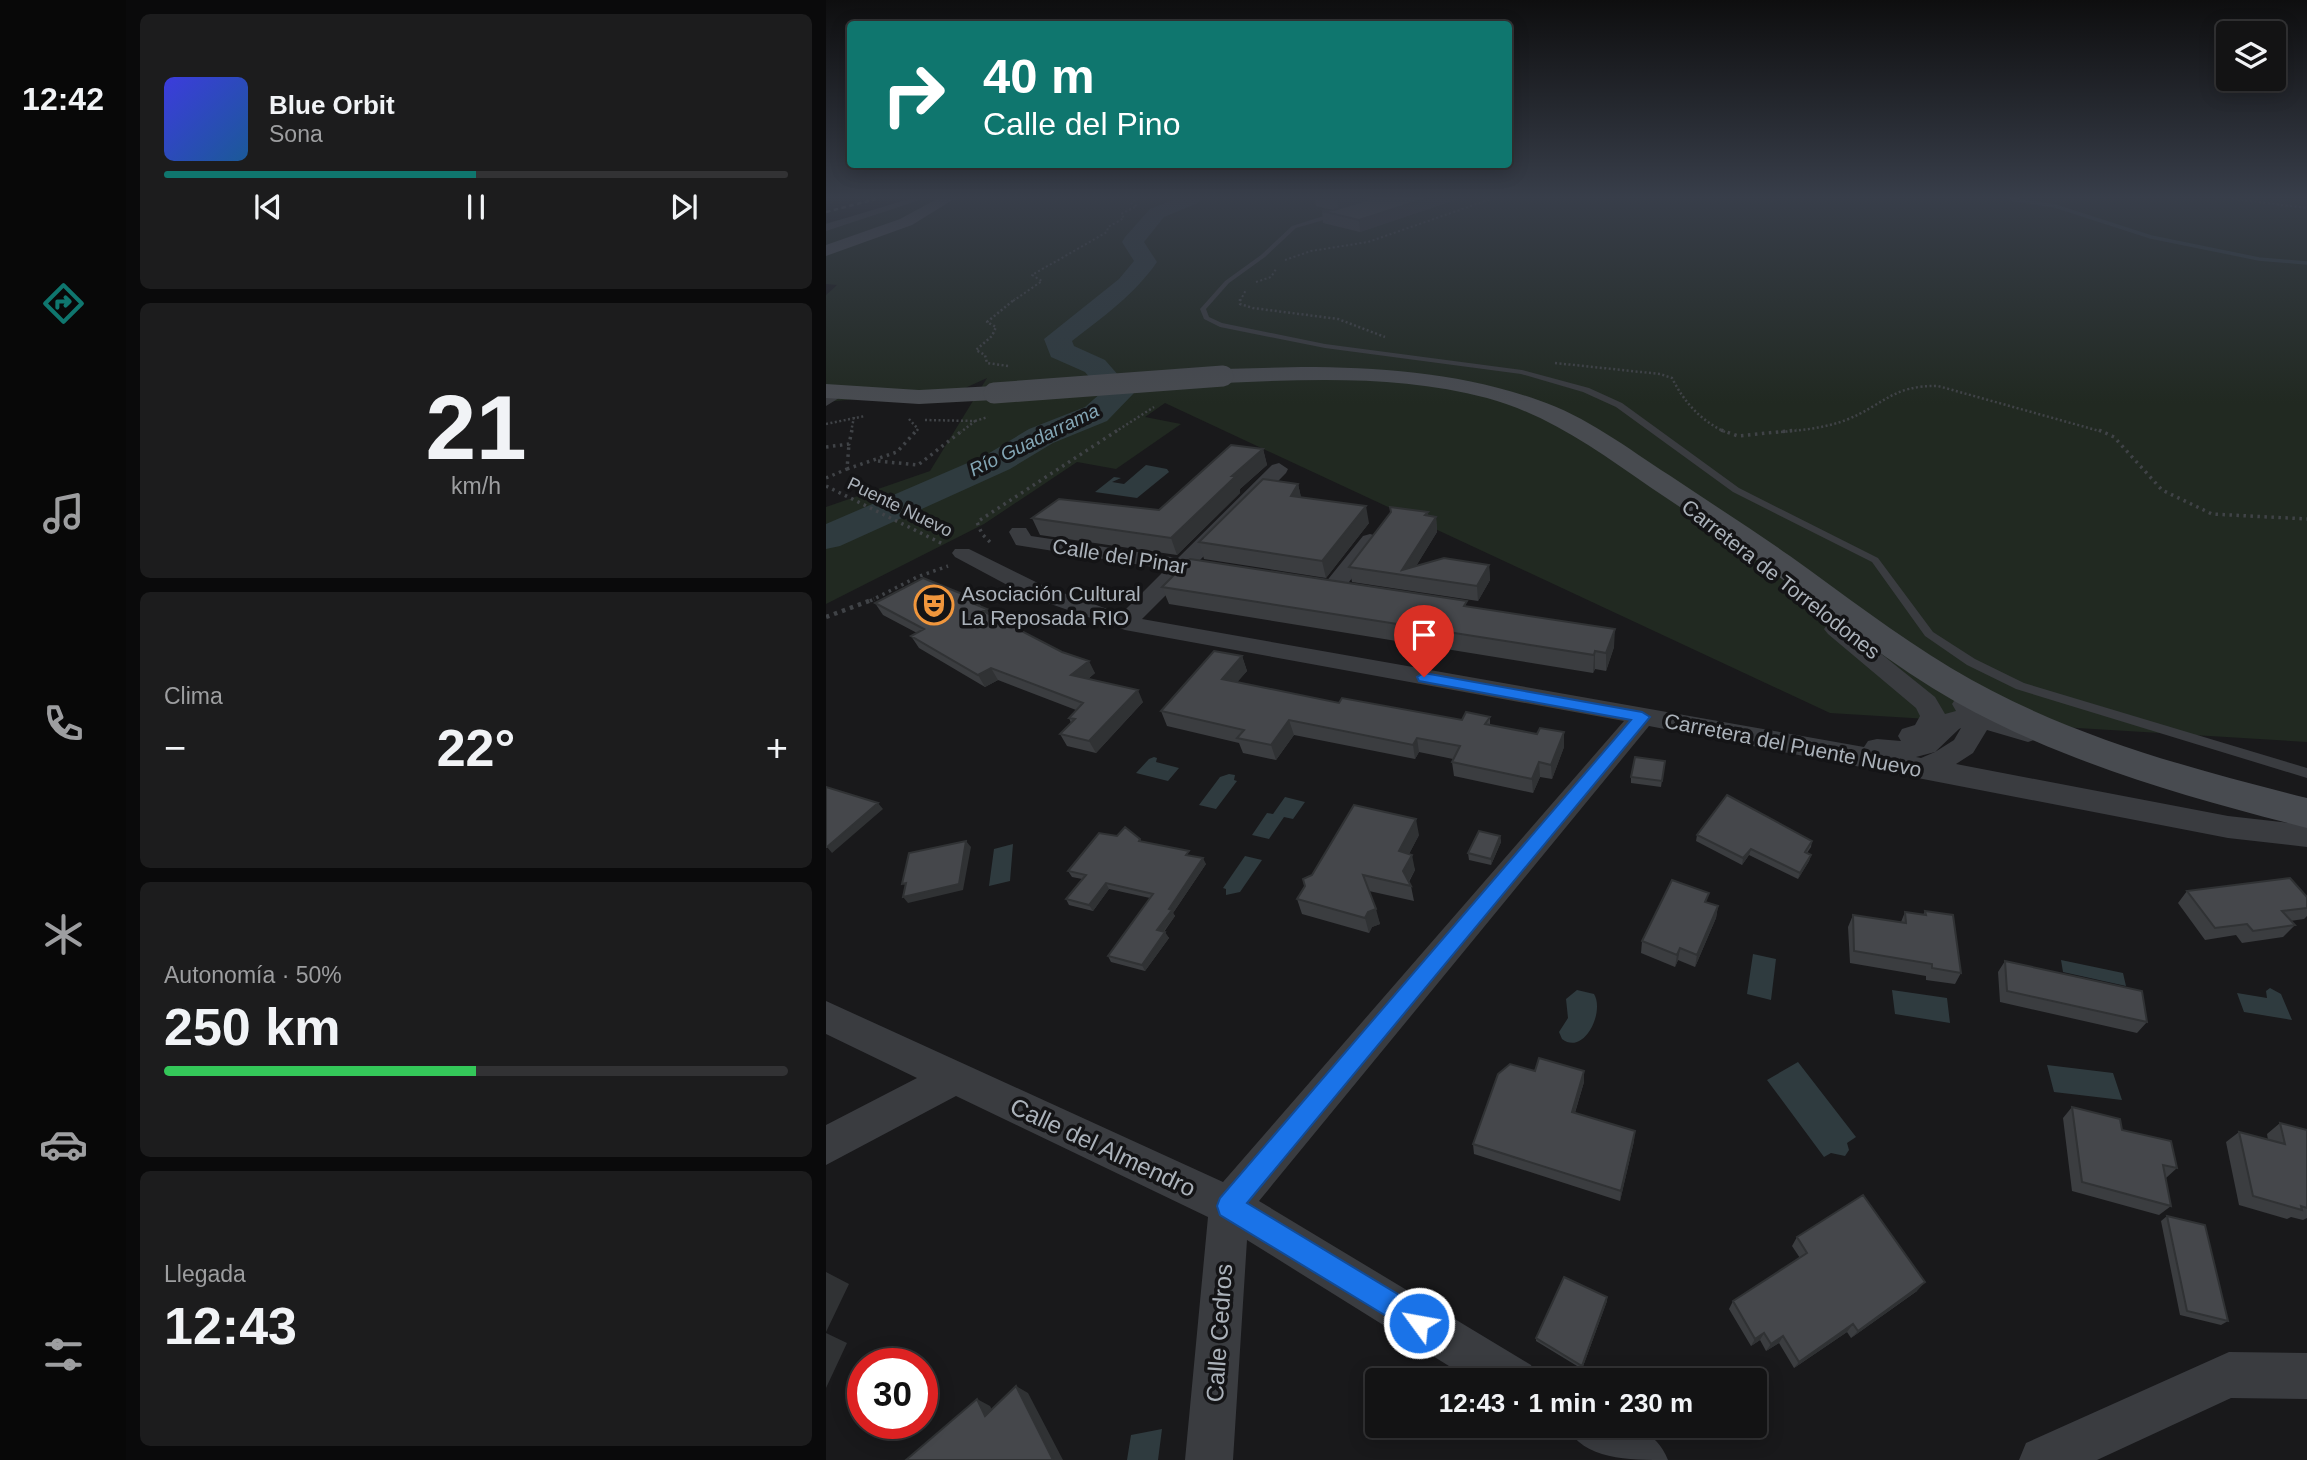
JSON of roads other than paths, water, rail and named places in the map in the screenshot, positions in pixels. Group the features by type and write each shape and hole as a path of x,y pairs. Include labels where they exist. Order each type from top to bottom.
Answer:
{"main road":[{"name":"Carretera de Torrelodones","path":"830,395 919,397 996,403 1223,376 1360,373 1461,386 1508,397 1565,420 1602,441 1755,545 1877,636 1969,694 2095,751 2192,784 2307,813"},
{"name":"Carretera de Torrelodones","path":"1646,472 1836,629 1974,717 2066,757 2185,801 2307,835"}],"street":[{"path":"1125,623 1279,469"},
{"path":"1333,588 1381,526"},
{"name":"Calle del Pinar","path":"1019,533 1023,541 1237,574"},
{"name":"Carretera del Puente Nuevo","path":"967,556 1036,591 1125,623 1757,736 2228,827 2307,835"},
{"path":"1306,584 1360,592"},
{"path":"1836,629 1926,703 1933,716 1925,731 1893,743 1859,745"},
{"path":"1877,636 1898,658 1966,705 1974,717 1974,731 1967,744 1942,761 1919,769"},
{"path":"1229,1206 1642,717"},
{"path":"1757,736 1902,751 1926,745 1951,721 1974,717 2010,725 2127,771 2192,784"},
{"name":"Calle del Almendro","path":"826,1017 1229,1206 1494,1368"},
{"path":"826,1146 956,1077"},
{"name":"Calle Cedros","path":"1209,1460 1229,1206"},
{"path":"2043,1460 2230,1375 2307,1376"},
{"path":"1608,1438 1644,1460"}],"lane":[{"path":"1248,267 1227,282 1203,309 1206,318 1220,326 1325,346 1522,372 1586,390 1619,405 1737,490 1875,560 1930,634 1971,662 2020,686 2307,773"}],"waterway":[{"name":"Río Guadarrama","path":"826,538 998,462 1041,436 1096,414 1119,393 1095,366 1061,351 1058,339 1128,284 1142,267"}],"place":[{"name":"Asociación Cultural La Reposada RIO","path":"934,605"}]}
